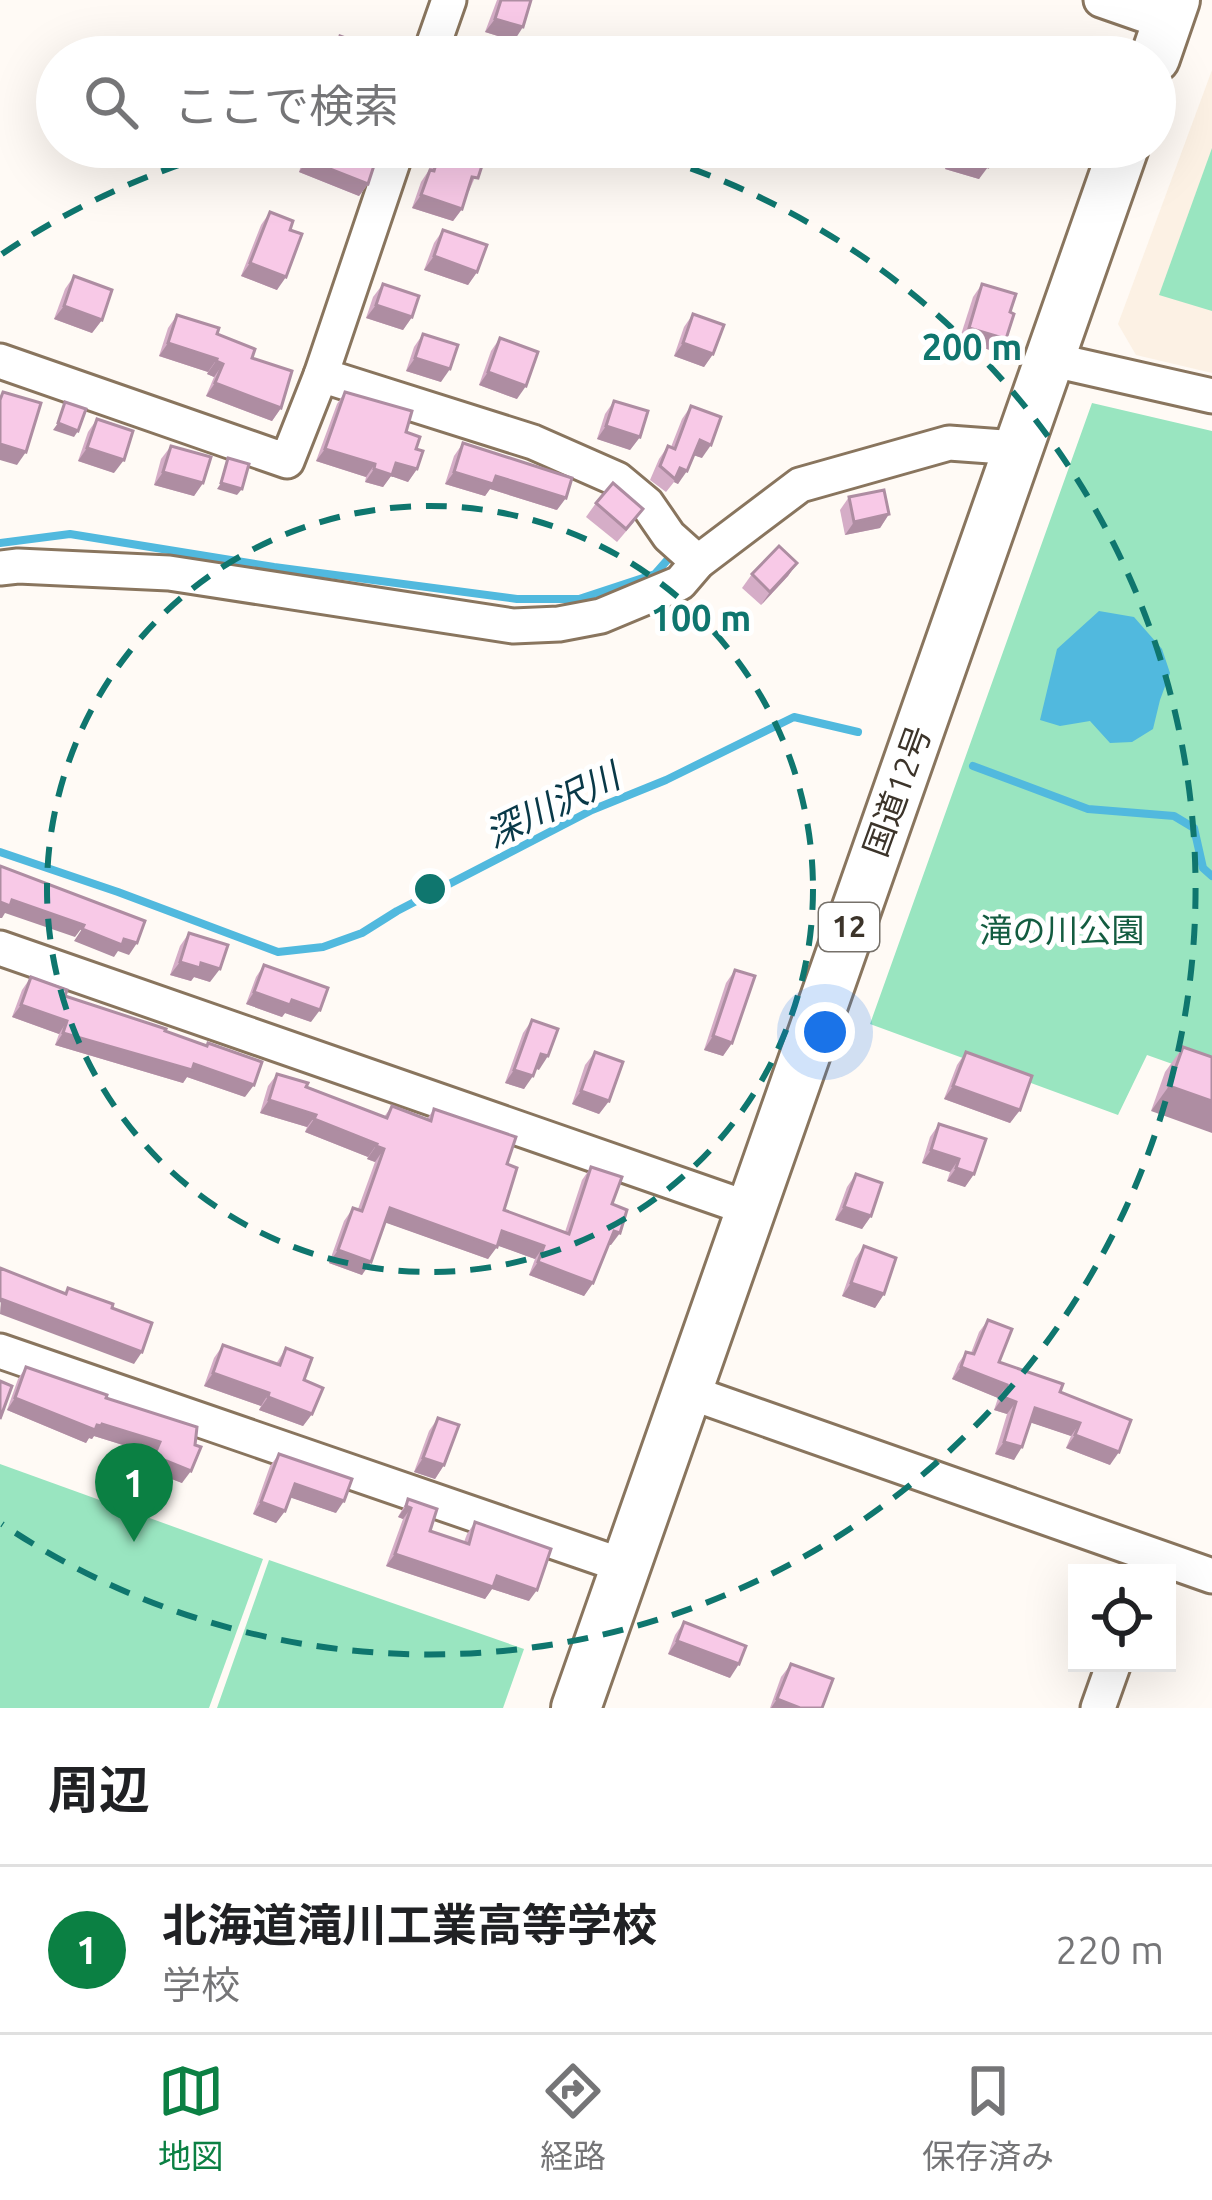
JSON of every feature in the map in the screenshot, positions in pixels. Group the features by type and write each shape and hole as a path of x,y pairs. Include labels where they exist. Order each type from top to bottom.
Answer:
{"highway":[{"name":"国道12号","path":"583,1706 686,1391 1117,168"}],"street":[{"path":"436,36 448,0"},
{"path":"1101,0 1166,27"},
{"path":"0,361 287,461 391,168"},
{"path":"1049,359 1212,396"},
{"path":"320,375 533,442 617,479 647,504 669,536 698,562"},
{"path":"0,568 169,573 513,626 559,624 601,616 680,583 698,562 800,485 950,443 1018,448"},
{"path":"0,948 750,1209"},
{"path":"0,1351 627,1567"},
{"path":"686,1391 1148,1564 1208,1563"},
{"path":"1099,1708 1111,1672"}],"shaded area":[{"path":"1212,70 1212,373 1136,355 1118,324"}],"green space":[{"path":"1212,148 1212,311 1159,295"},
{"name":"滝の川公園","path":"1092,403 1212,431 1212,1078 1147,1055 1118,1115 870,1024"},
{"path":"0,1464 263,1559 209,1708 0,1708"},
{"path":"269,1560 524,1649 503,1708 217,1708"}],"water":[{"path":"1099,611 1134,617 1162,649 1170,673 1153,729 1132,742 1110,743 1090,721 1060,726 1040,720 1057,649"}],"building":[{"path":"501,0 531,0 523,27 495,19"},
{"path":"327,168 373,168 368,184"},
{"path":"481,168 478,178 472,177 462,209 421,195 430,170"},
{"path":"270,212 293,221 290,230 302,234 286,277 250,263"},
{"path":"443,230 487,245 477,272 434,256"},
{"path":"74,276 112,290 102,320 64,306"},
{"path":"383,284 419,296 412,317 376,305"},
{"path":"982,284 1016,294 1006,339 969,328"},
{"path":"693,314 724,325 713,354 683,343"},
{"path":"177,315 219,328 217,334 255,349 252,358 292,371 281,408 215,383 223,364 168,343"},
{"path":"423,334 458,345 450,369 415,358"},
{"path":"500,338 538,352 526,386 488,372"},
{"path":"3,392 41,403 26,452 0,444"},
{"path":"345,392 412,411 406,432 420,437 416,449 423,451 417,469 396,463 392,475 374,469 375,464 325,449"},
{"path":"614,401 648,411 640,437 606,426"},
{"path":"65,402 86,409 78,431 58,423"},
{"path":"691,406 721,417 711,445 700,440 687,471 680,468 675,479 660,466 668,446 675,449"},
{"path":"97,419 133,431 124,460 87,448"},
{"path":"463,443 572,478 566,498 496,476 493,484 454,472"},
{"path":"171,446 211,457 203,483 163,472"},
{"path":"228,458 249,464 242,489 221,483"},
{"path":"613,483 643,509 626,529 596,503"},
{"path":"884,490 889,514 854,522 849,497"},
{"path":"779,546 797,563 770,592 752,574"},
{"path":"0,866 145,921 137,943 124,939 122,945 82,929 84,925 12,900 10,906 0,902"},
{"path":"189,933 228,945 220,969 180,962"},
{"path":"264,965 328,988 320,1010 254,992"},
{"path":"735,970 755,976 732,1043 713,1036"},
{"path":"31,977 67,990 65,996 262,1062 254,1085 194,1064 192,1070 63,1033 67,1021 21,1005"},
{"path":"532,1020 558,1029 548,1056 541,1054 533,1076 514,1070"},
{"path":"1183,1047 1212,1057 1212,1101 1169,1086"},
{"path":"595,1052 623,1062 609,1101 581,1091"},
{"path":"966,1052 1032,1076 1020,1110 953,1086"},
{"path":"277,1074 387,1118 392,1106 431,1121 434,1109 516,1137 507,1164 517,1168 504,1210 569,1234 591,1167 622,1177 612,1204 627,1210 593,1283 538,1262 544,1246 502,1231 497,1247 390,1208 371,1262 338,1250 353,1208 362,1211 384,1149 314,1119 316,1115 269,1100"},
{"path":"939,1124 986,1139 974,1174 956,1168 959,1159 931,1150"},
{"path":"856,1174 882,1183 871,1216 844,1207"},
{"path":"864,1246 896,1258 884,1294 851,1283"},
{"path":"0,1268 66,1294 68,1288 113,1304 112,1308 152,1323 142,1352 0,1302"},
{"path":"988,1320 1012,1329 999,1362 1063,1384 1060,1392 1131,1420 1119,1452 1075,1435 1080,1423 1035,1408 1022,1447 1004,1442 1016,1402 1003,1397 1007,1385 961,1367 966,1352 974,1354"},
{"path":"223,1345 280,1365 286,1348 312,1358 304,1380 323,1388 312,1414 213,1373"},
{"path":"26,1367 197,1427 195,1445 201,1447 191,1471 154,1456 160,1442 102,1424 95,1430 15,1398"},
{"path":"0,1381 12,1386 0,1419"},
{"path":"438,1418 459,1425 444,1465 423,1458"},
{"path":"279,1454 352,1479 344,1501 295,1484 285,1511 261,1502"},
{"path":"408,1499 437,1509 430,1531 469,1544 475,1522 551,1549 537,1590 497,1576 493,1587 395,1554 411,1508 406,1506"},
{"path":"684,1622 746,1646 739,1664 677,1641"},
{"path":"791,1664 833,1679 822,1708 800,1708 777,1699"}],"waterway":[{"path":"0,543 70,534 517,599 579,599 655,574 670,557"},
{"name":"深川沢川","path":"0,852 278,952 323,947 362,933 592,810 666,780 794,717 858,732"},
{"name":"深川沢川","path":"973,766 1088,809 1174,816 1194,828 1203,868 1212,876"}],"place":[{"name":"北海道滝川工業高等学校","path":"134,1542"}]}
